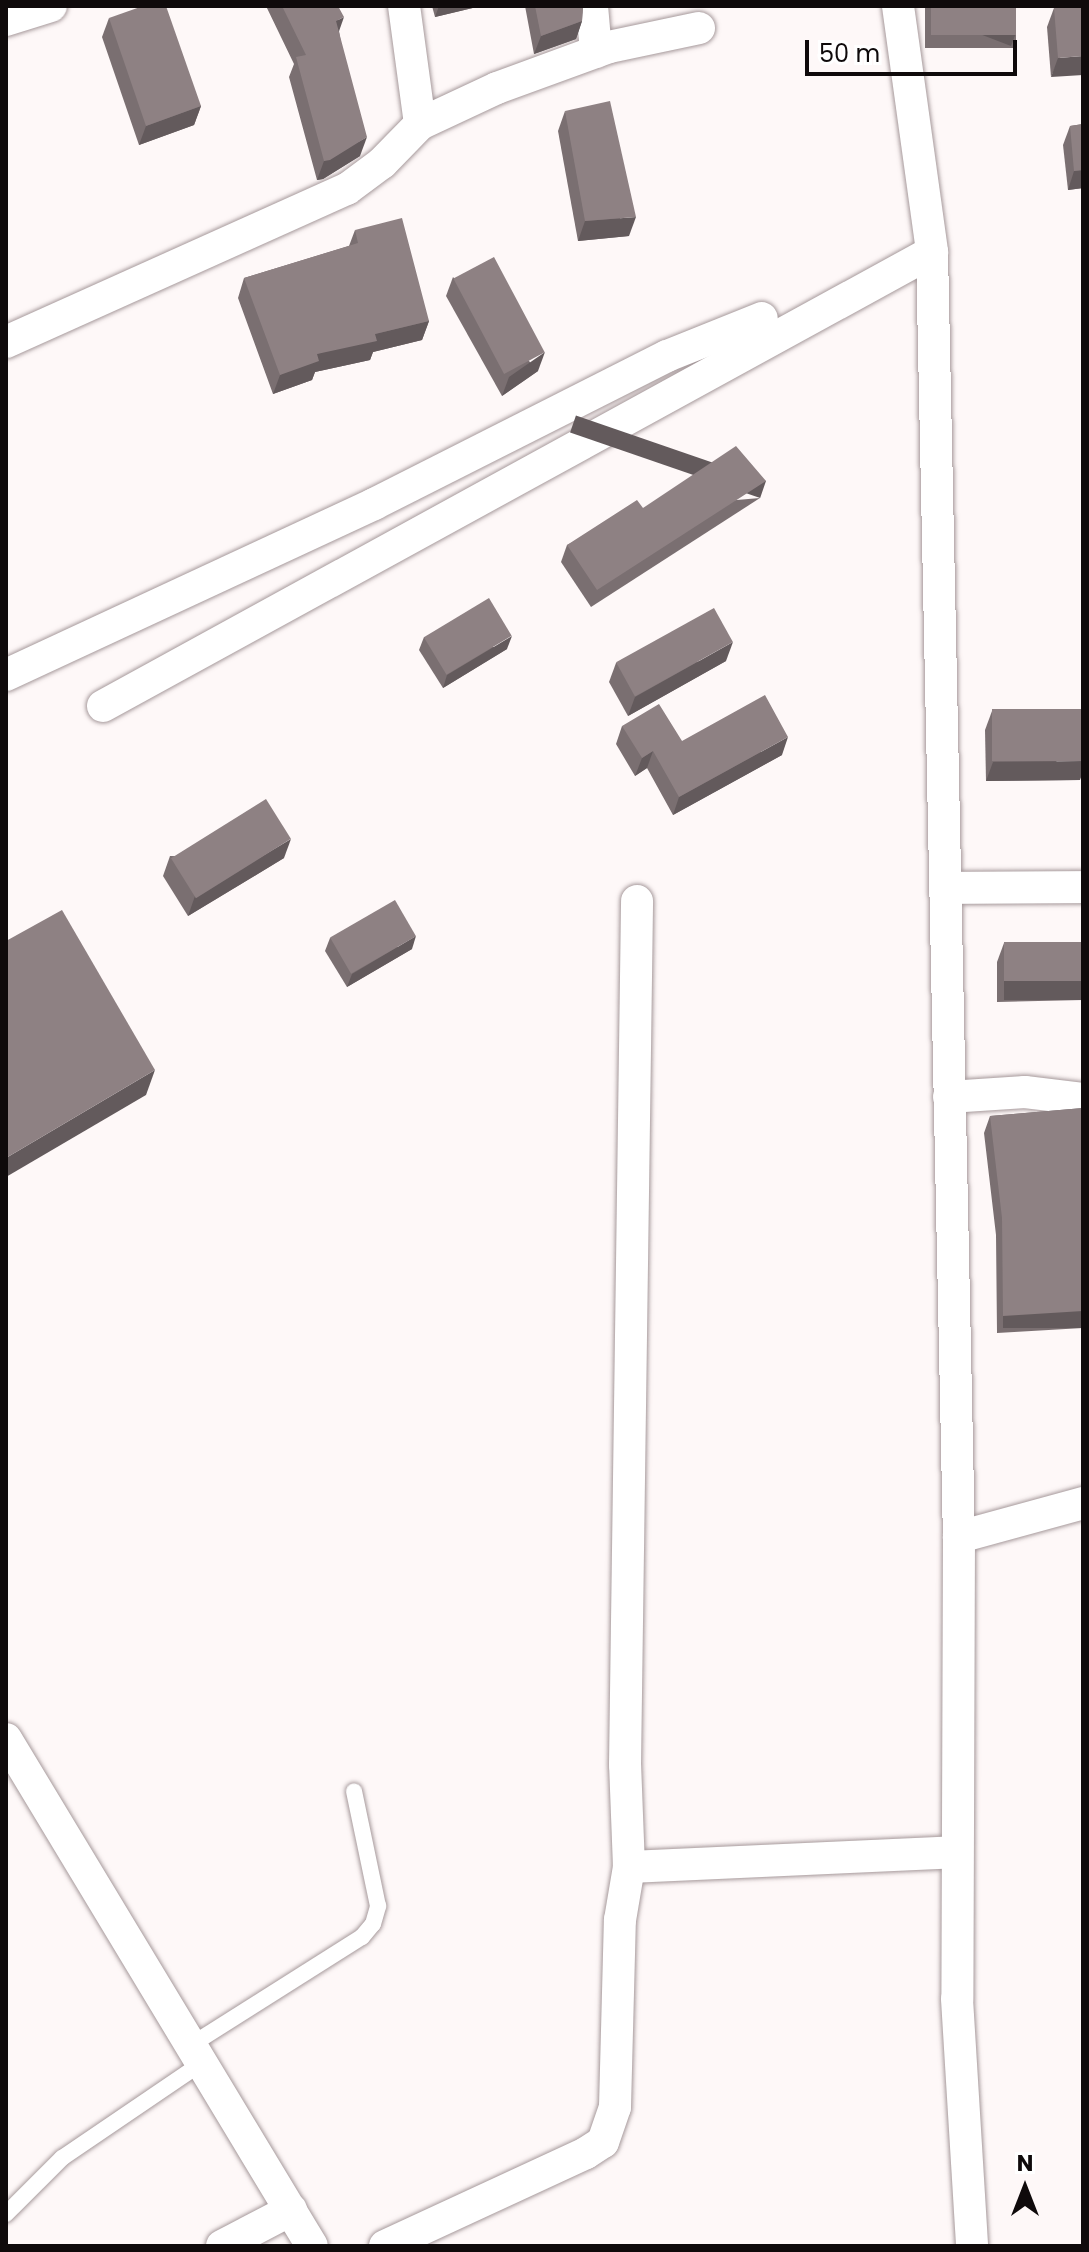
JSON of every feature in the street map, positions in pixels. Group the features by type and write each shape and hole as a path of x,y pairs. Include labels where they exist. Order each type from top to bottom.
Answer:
{"street":[{"path":"6,20 51,6"},
{"path":"404,6 420,124"},
{"path":"592,6 596,52"},
{"path":"898,6 932,252 948,888 949,1097 959,1537 955,1852 957,1999 972,2246"},
{"path":"6,342 347,189 420,124 596,52 699,28"},
{"path":"103,706 796,322 932,252"},
{"path":"6,675 374,504 667,356 735,333 759,319 786,316 796,322"},
{"path":"948,888 1083,887"},
{"path":"385,2246 603,2142 615,2107 620,1920 629,1867 625,1750 637,901"},
{"path":"949,1097 1025,1092 1083,1099"},
{"path":"959,1537 1083,1503"},
{"path":"6,1739 312,2246"},
{"path":"629,1867 955,1852"},
{"path":"222,2246 291,2210"}],"lane":[{"path":"6,2214 62,2158 196,2054 362,1937 373,1924 378,1906 354,1791"}],"building":[{"path":"143,6 166,6 201,106 146,126 109,18"},
{"path":"282,6 338,6 344,17 336,21 367,137 330,160 324,161 296,57 306,55"},
{"path":"535,6 583,6 582,21 541,36"},
{"path":"931,6 1016,6 1016,35 931,35"},
{"path":"1083,6 1083,56 1058,58 1054,8"},
{"path":"610,101 636,217 585,221 565,111"},
{"path":"1083,124 1083,170 1074,171 1070,126"},
{"path":"402,218 429,321 375,334 377,341 317,354 319,361 280,375 244,278 358,243 355,230"},
{"path":"494,257 545,352 504,374 453,279"},
{"path":"736,446 766,481 597,590 567,545 637,500 643,508"},
{"path":"489,598 512,636 447,675 424,637"},
{"path":"714,608 733,642 635,696 616,662"},
{"path":"765,695 788,737 679,797 653,751 642,758 622,726 659,704 682,741"},
{"path":"992,709 1083,709 1083,761 992,761"},
{"path":"266,799 291,839 196,898 171,858"},
{"path":"395,900 416,936 351,974 330,938"},
{"path":"62,910 155,1070 6,1158 6,941"},
{"path":"1004,942 1083,942 1083,981 1004,981"},
{"path":"1083,1108 1083,1311 1003,1316 1002,1218 990,1116"}]}
